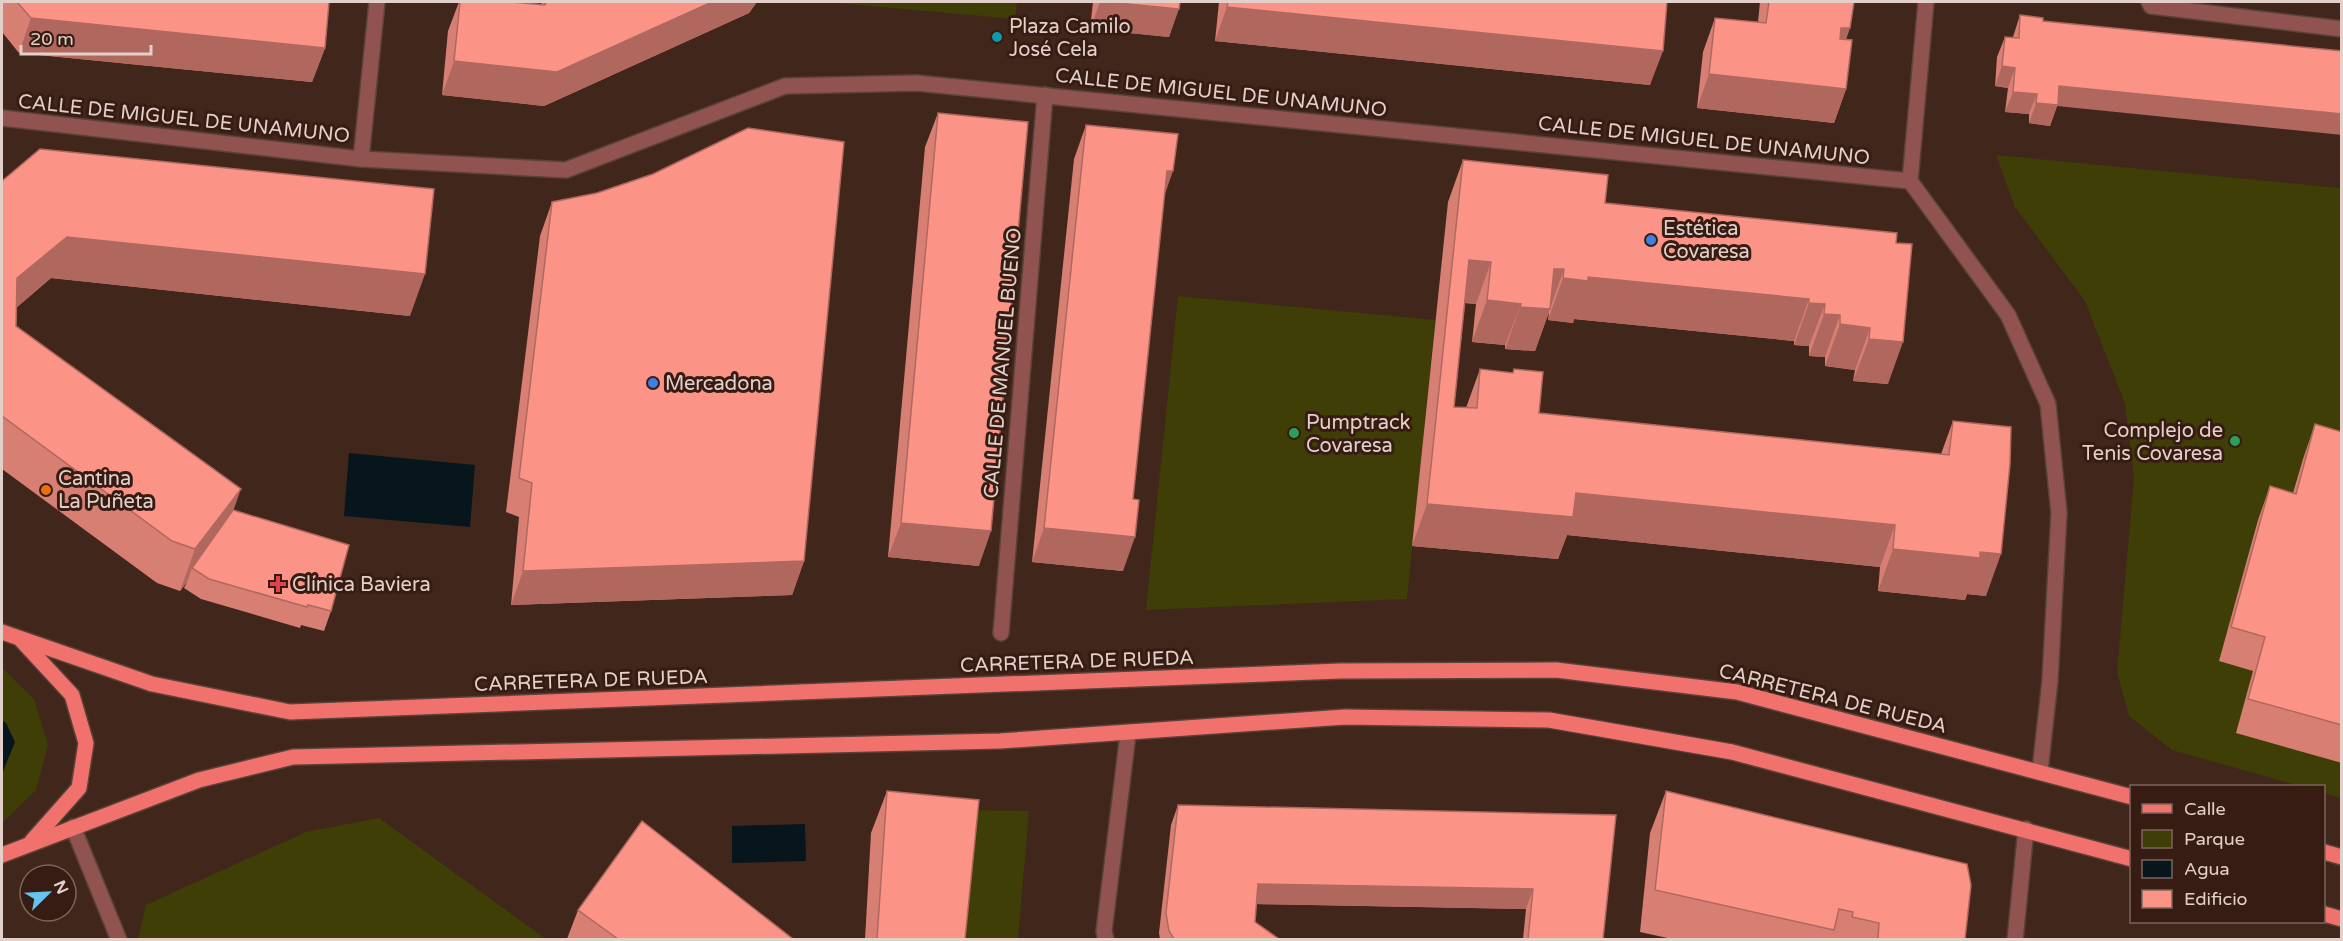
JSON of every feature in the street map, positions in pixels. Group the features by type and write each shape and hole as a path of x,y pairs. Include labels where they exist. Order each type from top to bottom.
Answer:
{"main road":[{"name":"CARRETERA DE RUEDA","path":"2,632 152,684 290,712 1340,671 1556,670 1737,692 2130,795"},
{"path":"20,639 72,695 86,743 79,789 30,843"},
{"path":"2,855 198,780 293,758 1000,741 1128,734 1345,717 1549,720 1732,752 2130,858"},
{"path":"2325,852 2342,857"},
{"path":"2325,914 2342,919"}],"street":[{"name":"CALLE DE MIGUEL DE UNAMUNO","path":"361,159 377,2"},
{"path":"1926,2 1910,181 2008,315 2048,404 2059,513 2050,680 2040,771"},
{"path":"2149,2 2151,6 2342,29"},
{"name":"CALLE DE MIGUEL DE UNAMUNO","path":"2,118 361,159 566,170 785,86 916,83 1910,181"},
{"name":"CALLE DE MANUEL BUENO","path":"1001,633 1045,95"},
{"path":"1106,939 1104,931 1128,734"},
{"path":"73,827 119,939"},
{"path":"2015,939 2026,829"}],"green space":[{"path":"825,2 1017,2 1015,19"},
{"name":"Complejo de Tenis Covaresa","path":"1996,155 2341,188 2341,798 2325,793 2325,785 2296,785 2172,750 2129,716 2117,672 2134,478 2125,404 2085,301 2015,207"},
{"name":"Pumptrack Covaresa","path":"1178,296 1435,320 1407,599 1146,610"},
{"path":"2,668 34,699 48,745 36,790 2,823"},
{"path":"968,810 1029,811 1018,939 954,940"},
{"path":"379,818 546,939 138,939 146,905 306,832"}],"water":[{"path":"349,453 475,465 470,527 344,516"},
{"path":"2,720 6,723 15,742 2,774"},
{"path":"805,824 806,861 732,863 732,826"}],"building":[{"path":"17,2 329,2 325,48 31,18"},
{"path":"460,2 512,2 545,5 546,2 712,2 557,72 454,61"},
{"path":"1108,2 1180,2 1179,9"},
{"path":"1228,2 1667,2 1663,51 1227,7"},
{"path":"1769,2 1854,2 1850,28 1841,28 1840,39 1852,40 1846,89 1709,74 1715,18 1766,23"},
{"path":"2020,15 2043,18 2043,21 2342,51 2342,114 2059,86 2058,105 2036,103 2037,94 2013,92 2015,68 2002,66 2005,37 2019,38"},
{"path":"938,113 1028,122 991,531 901,523"},
{"path":"1086,125 1178,134 1173,171 1167,171 1133,499 1139,500 1135,537 1044,528"},
{"path":"748,128 844,142 804,561 523,571 532,483 519,478 552,202 597,193 653,174"},
{"path":"40,149 434,189 425,274 67,237 17,278 16,326 241,489 195,549 172,541 2,416 2,181"},
{"path":"1463,160 1608,175 1605,203 1897,233 1896,243 1912,244 1903,342 1869,339 1870,328 1840,324 1840,315 1824,314 1825,304 1809,303 1809,299 1588,277 1588,281 1563,278 1564,269 1554,269 1550,309 1520,307 1521,304 1487,300 1491,262 1469,260 1454,407 1477,408 1480,369 1513,373 1514,369 1543,372 1539,413 1949,455 1953,421 2011,427 2010,464 2001,554 1980,552 1980,558 1893,549 1895,525 1576,493 1573,517 1427,504"},
{"path":"2315,424 2342,432 2342,725 2248,699 2265,637 2231,627 2270,486 2296,494"},
{"path":"233,510 349,545 331,611 308,605 307,607 209,579 192,568"},
{"path":"887,791 979,800 965,939 877,939"},
{"path":"1666,791 1967,864 1971,885 1965,939 1878,939 1879,923 1852,917 1853,912 1839,909 1834,930 1655,890"},
{"path":"1178,805 1616,815 1603,939 1528,939 1533,889 1258,884 1255,922 1279,939 1174,939 1169,931 1166,913"},
{"path":"642,821 793,939 618,939 578,910"}],"place":[{"name":"Plaza Camilo José Cela","path":"997,37"},
{"name":"Estética Covaresa","path":"1651,240"},
{"name":"Mercadona","path":"653,383"},
{"name":"Pumptrack Covaresa","path":"1294,433"},
{"name":"Complejo de Tenis Covaresa","path":"2235,441"},
{"name":"Cantina La Puñeta","path":"46,490"},
{"name":"Clínica Baviera","path":"278,584"}]}
